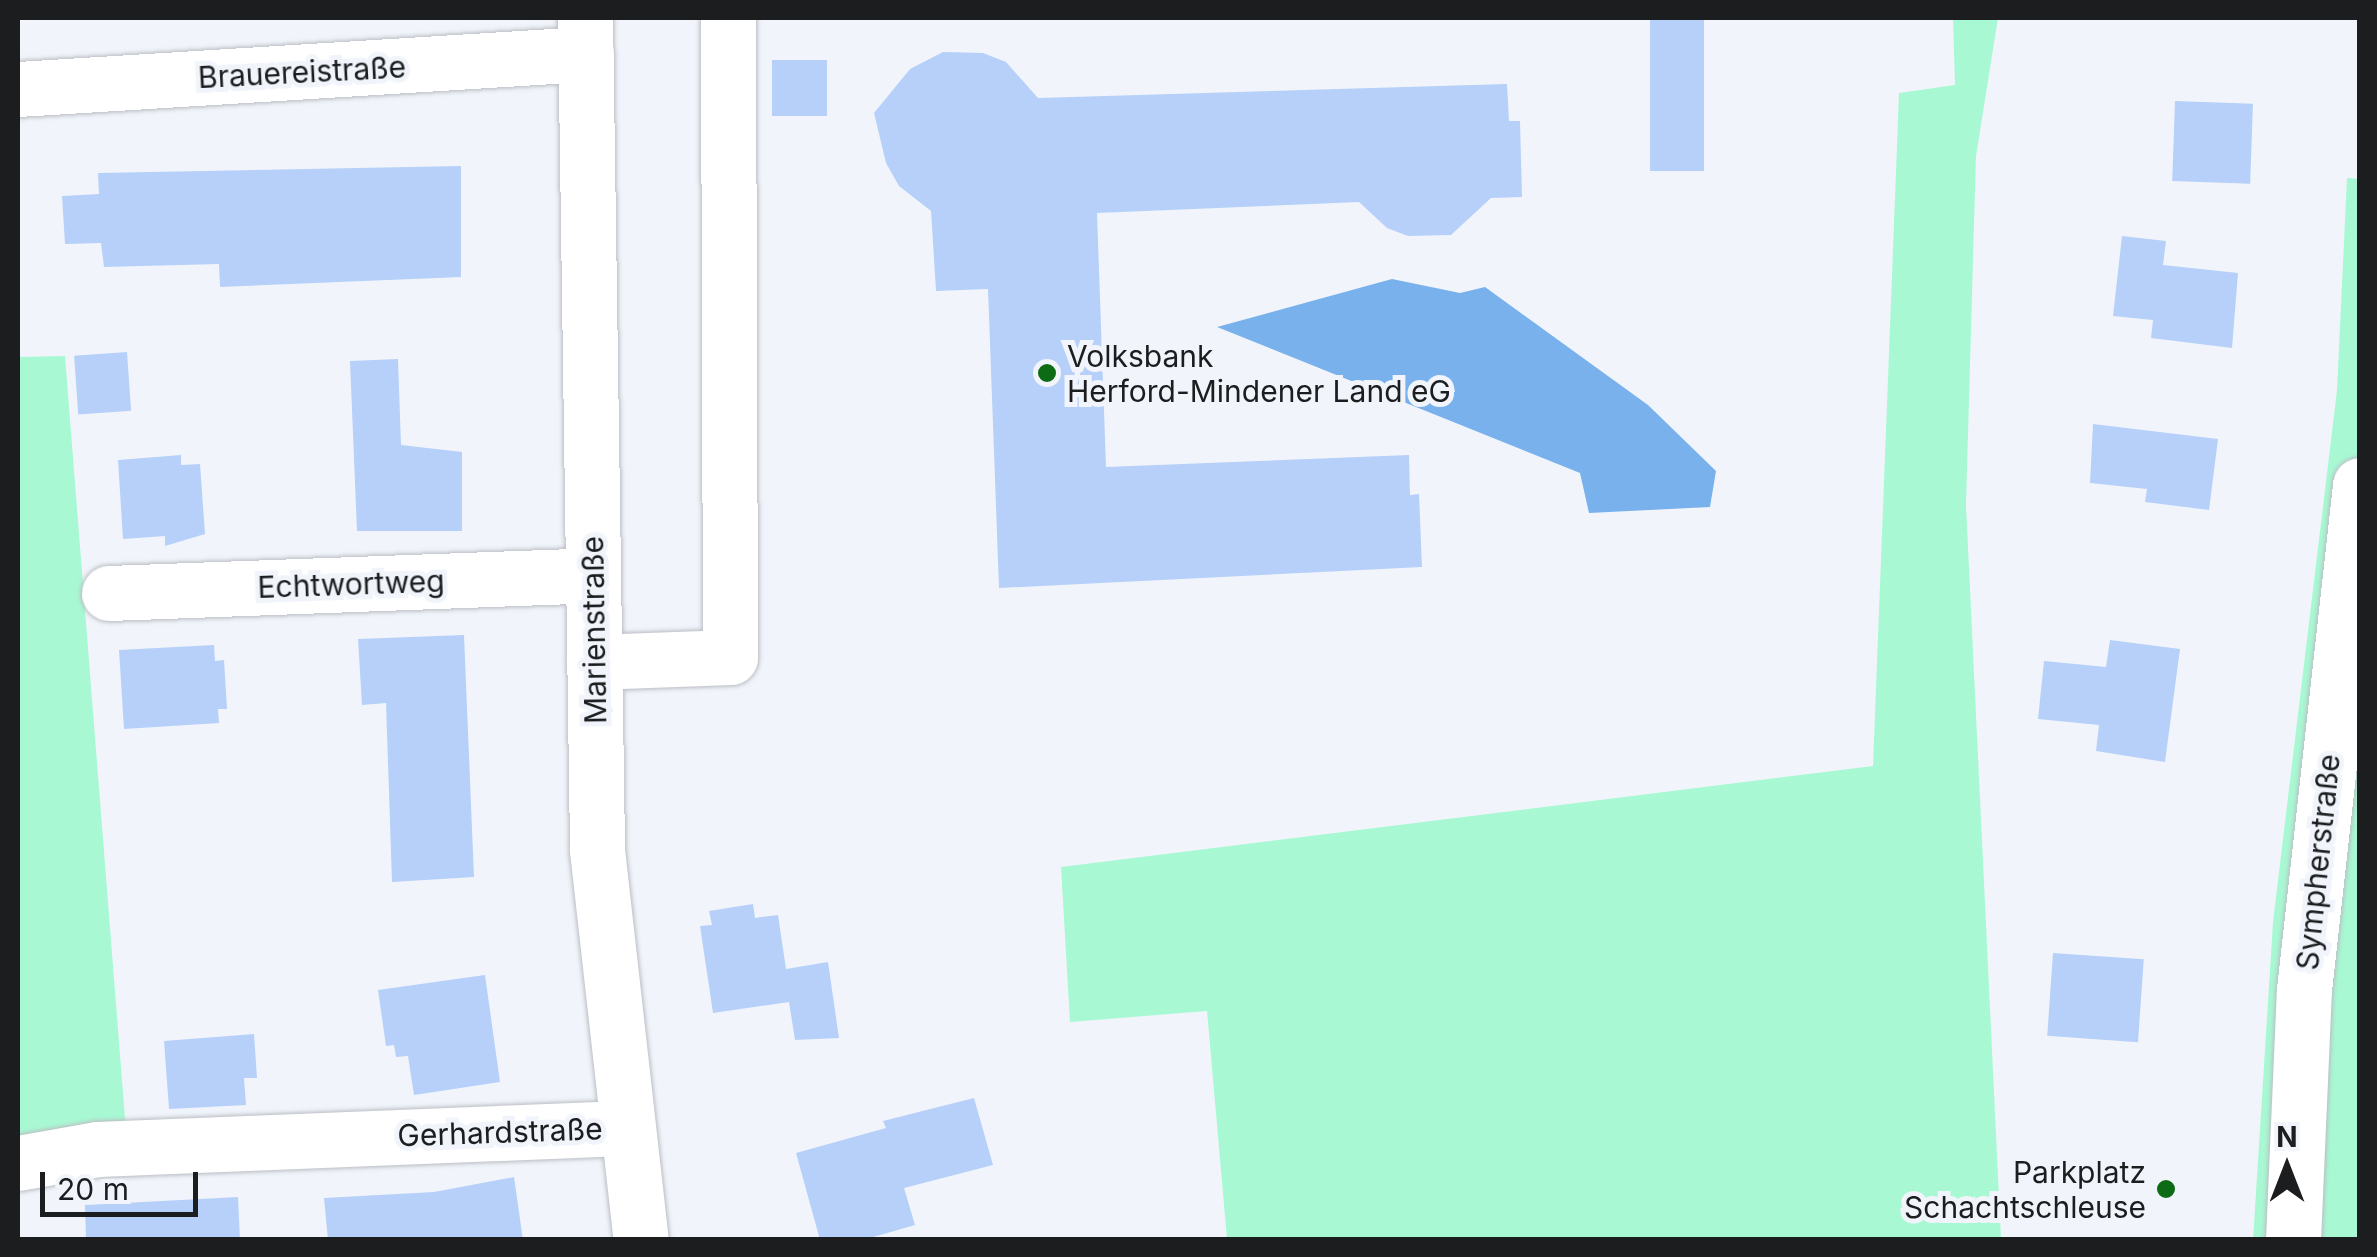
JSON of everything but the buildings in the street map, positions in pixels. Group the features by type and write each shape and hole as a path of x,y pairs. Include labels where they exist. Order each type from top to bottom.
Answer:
{"street":[{"path":"594,662 730,656 728,18"},
{"name":"Marienstraße","path":"586,36 597,850 624,1128 640,1240"},
{"name":"Brauereistraße","path":"18,89 586,36"},
{"name":"Sympherstraße","path":"2293,1240 2304,990 2360,485"},
{"name":"Echtwortweg","path":"109,593 593,575"},
{"name":"Gerhardstraße","path":"18,1163 97,1149 624,1128"}],"green space":[{"path":"1953,18 1998,18 1976,156 1966,505 2001,1239 1227,1239 1207,1011 1070,1022 1061,867 1873,766 1899,93 1955,85"},
{"path":"2347,178 2359,179 2359,1239 2253,1240 2273,922 2337,390"},
{"path":"65,356 126,1131 18,1151 18,357"}],"water":[{"path":"1392,279 1460,293 1485,287 1648,405 1716,471 1710,507 1589,513 1580,473 1217,327"}],"place":[{"name":"Volksbank Herford-Mindener Land eG","path":"1047,373"},
{"name":"Parkplatz Schachtschleuse","path":"2166,1189"}]}
